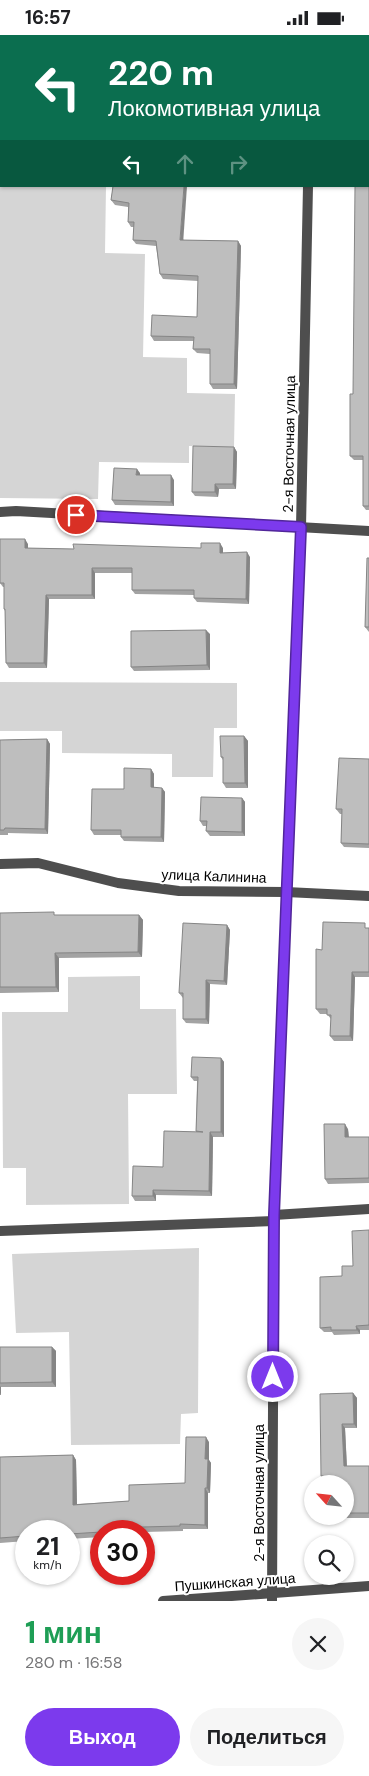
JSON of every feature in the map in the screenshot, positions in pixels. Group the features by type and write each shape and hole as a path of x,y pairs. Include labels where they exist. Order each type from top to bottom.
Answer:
{"street":[{"name":"2-я Восточная улица","path":"272,1597 274,1218 301,527 308,187"},
{"path":"0,512 369,531"},
{"name":"улица Калинина","path":"0,864 38,863 118,883 179,891 286,892 369,896"},
{"path":"0,1231 274,1218 369,1209"},
{"name":"Пушкинская улица","path":"163,1601 272,1597 369,1586"}],"shaded area":[{"path":"0,187 106,187 105,253 145,254 143,357 187,358 187,393 235,394 234,447 189,446 189,463 99,462 98,499 0,498"},
{"path":"0,682 237,683 237,728 214,728 213,777 172,777 172,754 62,753 62,731 0,731"},
{"path":"140,976 140,1009 176,1009 177,1094 128,1094 129,1204 26,1205 26,1168 3,1168 2,1012 68,1012 68,977"},
{"path":"199,1248 198,1413 181,1414 180,1444 71,1445 69,1332 16,1333 12,1254"}],"building":[{"path":"113,187 184,187 180,240 238,241 234,384 210,384 210,349 193,349 194,337 151,336 152,315 197,317 198,276 160,274 156,241 133,240 134,222 128,222 129,203 111,200"},
{"path":"355,187 369,187 369,506 363,506 363,456 350,456 350,394 353,394"},
{"path":"193,446 234,447 233,484 215,484 215,492 192,492"},
{"path":"114,468 137,469 136,475 171,475 171,502 112,500"},
{"path":"0,539 25,539 25,548 74,549 73,544 201,548 201,543 220,543 220,553 247,552 246,599 194,598 194,590 132,590 132,568 92,568 92,595 46,595 44,663 6,663 4,583 0,583"},
{"path":"367,558 369,558 369,627 365,627"},
{"path":"206,630 207,665 131,667 131,631"},
{"path":"220,736 244,736 245,783 223,783 223,757 221,757"},
{"path":"47,739 45,829 5,828 0,830 0,740"},
{"path":"339,758 369,759 369,844 341,843 342,809 336,809"},
{"path":"124,768 151,769 151,787 162,788 161,837 121,837 121,830 91,830 92,789 124,789"},
{"path":"201,797 242,798 242,832 206,831 207,821 200,821"},
{"path":"54,912 54,915 139,915 138,952 55,953 56,987 0,987 0,913"},
{"path":"323,922 365,923 365,928 369,928 369,972 352,972 350,1036 330,1036 331,1015 327,1015 327,1009 316,1009 316,949 322,950"},
{"path":"183,923 227,925 224,981 206,980 206,1019 183,1019 183,993 179,993"},
{"path":"192,1057 221,1058 221,1132 210,1132 209,1191 153,1190 153,1196 132,1196 133,1166 163,1167 164,1131 203,1132 196,1131 198,1077 191,1077"},
{"path":"324,1124 345,1124 345,1137 369,1137 369,1178 325,1179"},
{"path":"369,1230 369,1325 356,1326 357,1330 331,1330 331,1327 320,1328 320,1277 342,1276 342,1266 353,1266 352,1231"},
{"path":"0,1347 52,1347 52,1382 0,1383"},
{"path":"353,1393 354,1424 342,1424 344,1466 369,1466 369,1513 354,1513 354,1475 321,1475 320,1394"},
{"path":"186,1437 206,1437 205,1459 208,1459 207,1488 205,1488 205,1525 180,1524 180,1526 155,1527 155,1520 90,1520 90,1533 80,1533 80,1520 15,1520 15,1537 0,1538 0,1457 73,1455 73,1505 129,1501 129,1485 185,1483"}],"route":[{"path":"76,515 301,527 274,1215 273,1377"}]}
